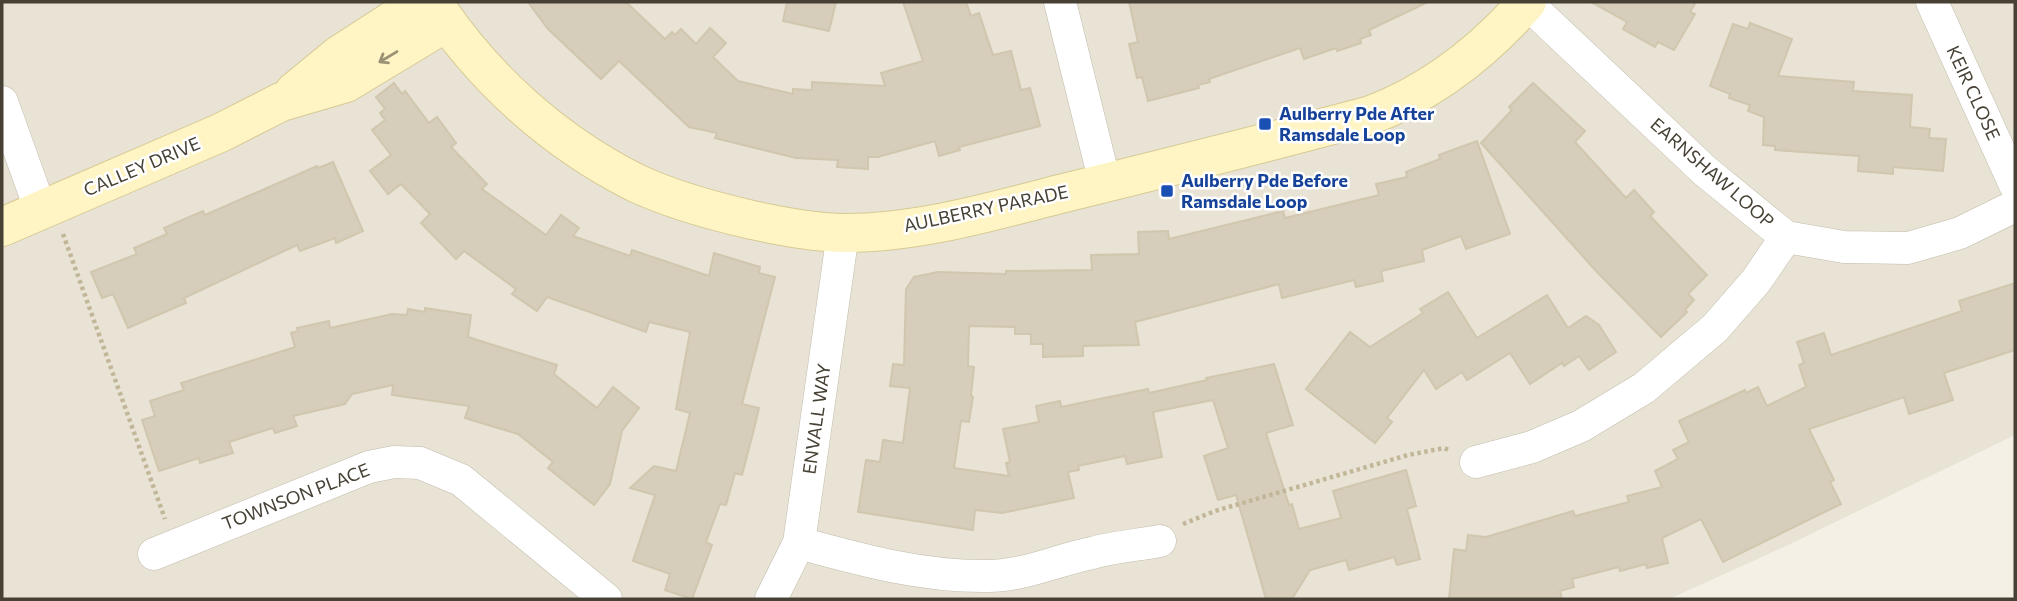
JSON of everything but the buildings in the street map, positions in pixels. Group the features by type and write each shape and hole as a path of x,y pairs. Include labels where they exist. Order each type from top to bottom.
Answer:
{"main road":[{"name":"AULBERRY PARADE","path":"434,9 469,51 522,105 554,132 636,183 681,201 729,215 773,225 843,233 873,232 956,220 1371,115 1395,106 1449,75 1527,2"},
{"name":"CALLEY DRIVE","path":"2,227 220,133 281,103 346,83 434,9"}],"street":[{"path":"1060,2 1105,183"},
{"name":"EARNSHAW LOOP","path":"1527,2 1705,171 1786,237 1844,247 1908,248 1960,233 2015,206"},
{"name":"KEIR CLOSE","path":"1931,2 2015,185"},
{"path":"2,102 41,211"},
{"name":"ENVALL WAY","path":"771,599 799,543 843,233"},
{"path":"1476,462 1532,447 1581,426 1644,388 1715,328 1756,281 1786,237"},
{"name":"TOWNSON PLACE","path":"164,551 369,467 394,462 420,463 461,480 606,599"},
{"path":"799,543 881,565 935,574 989,576 1032,571 1091,553 1160,541"}],"path":[{"path":"41,211 61,230 164,551"},
{"path":"1160,541 1187,522 1215,511 1408,455 1444,448 1476,462"}],"shaded area":[{"path":"2,2 2015,2 2015,435 1788,545 1669,599 2,599"}],"place":[{"name":"Aulberry Pde After Ramsdale Loop","path":"1265,124"},
{"name":"Aulberry Pde Before Ramsdale Loop","path":"1167,191"}]}
